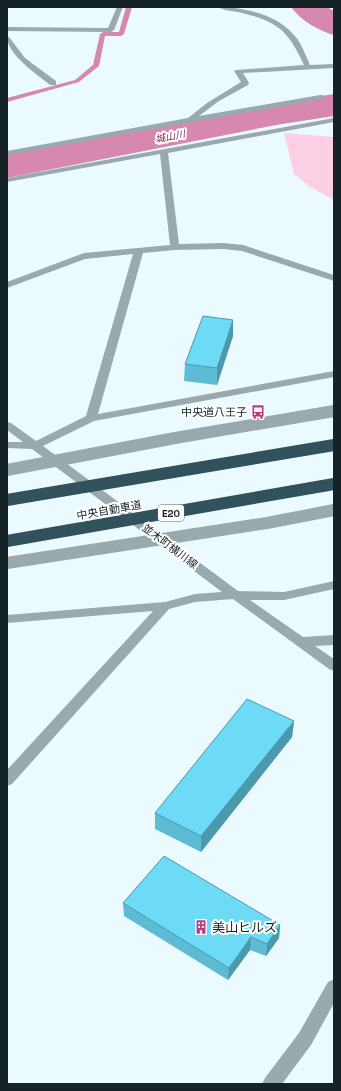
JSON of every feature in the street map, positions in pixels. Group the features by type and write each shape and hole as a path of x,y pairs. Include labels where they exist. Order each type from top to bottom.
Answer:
{"highway":[{"path":"7,500 334,445"},
{"name":"中央自動車道","path":"7,541 334,484"}],"street":[{"path":"7,29 111,30 120,7"},
{"path":"221,7 255,15 284,29 291,34 308,67"},
{"path":"7,38 23,60 54,83"},
{"path":"191,120 201,110 245,83 238,71 334,66"},
{"path":"7,153 320,97"},
{"path":"7,180 334,120"},
{"path":"164,151 176,247"},
{"path":"7,285 84,256 176,247 223,246 243,248 334,278"},
{"path":"91,418 139,250"},
{"path":"7,445 35,446 91,418 334,374"},
{"path":"7,470 175,438 334,411"},
{"name":"並木町横川線","path":"7,425 235,595 303,642 334,666"},
{"path":"7,563 267,523 334,510"},
{"path":"7,619 165,606 195,598 235,595 284,596 334,586"},
{"path":"7,780 165,606"},
{"path":"303,642 334,640"},
{"path":"271,1084 306,1039 334,988"}],"shaded area":[{"path":"284,133 334,137 334,200 310,187 294,174"}],"building":[{"path":"203,316 233,320 217,368 185,364"},
{"path":"247,699 294,721 201,836 155,813"},
{"name":"美山ヒルズ","path":"164,856 280,925 267,944 251,937 229,968 123,903"}],"waterway":[{"path":"7,100 77,81 96,66 103,34 121,34 129,7"},
{"path":"306,7 334,25"},
{"name":"城山川","path":"7,166 276,114 334,105"}],"place":[{"name":"中央道八王子","path":"258,412"},
{"name":"美山ヒルズ","path":"201,927"}]}
